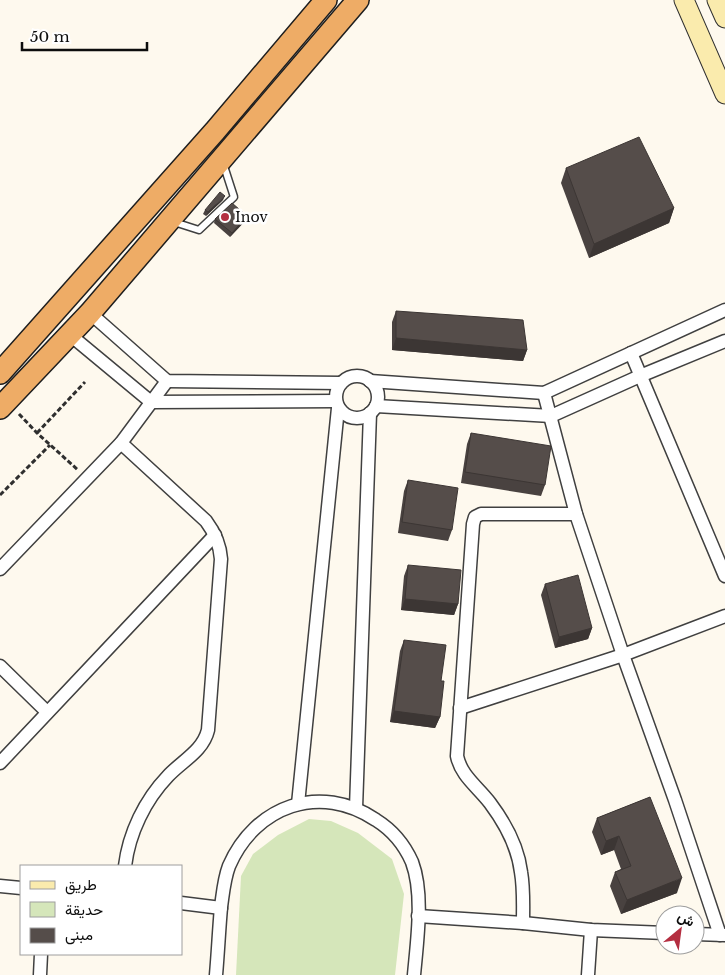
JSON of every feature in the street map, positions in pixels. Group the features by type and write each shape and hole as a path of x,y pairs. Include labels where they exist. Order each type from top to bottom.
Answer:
{"highway":[{"path":"0,373 215,131 326,0"},
{"path":"3,404 90,313 358,0"}],"main road":[{"path":"684,0 725,94"}],"street":[{"path":"298,804 337,390 341,383 345,379 360,376 370,381 544,393 725,310"},
{"path":"90,313 167,381 341,383"},
{"path":"69,334 151,402 337,404"},
{"path":"337,404 346,415 356,418 366,416 373,410 551,416 640,376 725,341"},
{"path":"631,353 725,576"},
{"path":"0,568 121,444 167,381"},
{"path":"356,808 373,410 378,399 377,392 370,381"},
{"path":"544,393 576,514 622,655 722,935 705,934"},
{"path":"121,444 206,521 216,535 221,559 206,737 204,742 172,771 154,793 133,834 124,865"},
{"path":"523,923 522,874 512,839 498,814 466,776 458,762 457,750 475,517 481,514 576,514"},
{"path":"0,763 216,535"},
{"path":"460,708 622,655 725,616"},
{"path":"0,666 47,712"},
{"path":"216,975 224,884 228,868 245,839 268,818 277,813 298,804 324,801 356,808 373,818 395,836 407,853 412,864 418,891 414,975"},
{"path":"0,886 20,888"},
{"path":"182,904 221,908"},
{"path":"418,916 591,930 655,933"},
{"path":"588,975 591,930"},
{"path":"40,975 42,955"}],"lane":[{"path":"170,220 200,230 234,197 222,159"}],"path":[{"path":"37,433 85,382"},
{"path":"3,404 87,478"},
{"path":"0,495 50,445"}],"green space":[{"path":"309,819 331,821 358,833 392,859 404,894 395,975 236,975 241,876 253,854 278,835"}],"building":[{"path":"639,137 674,208 594,244 566,168"},
{"path":"220,192 225,196 208,212 205,210"},
{"path":"232,203 247,216 232,233 215,219"},
{"path":"396,311 523,320 527,350 396,338"},
{"path":"471,433 551,446 545,485 465,472"},
{"path":"408,480 458,488 452,530 402,522"},
{"path":"408,565 461,570 458,604 405,599"},
{"path":"578,575 592,628 559,637 545,584"},
{"path":"404,640 446,645 441,681 444,681 440,717 394,711"},
{"path":"650,797 682,878 627,900 615,872 631,866 619,836 606,841 597,818"}],"place":[{"name":"Inov","path":"225,217"}]}
